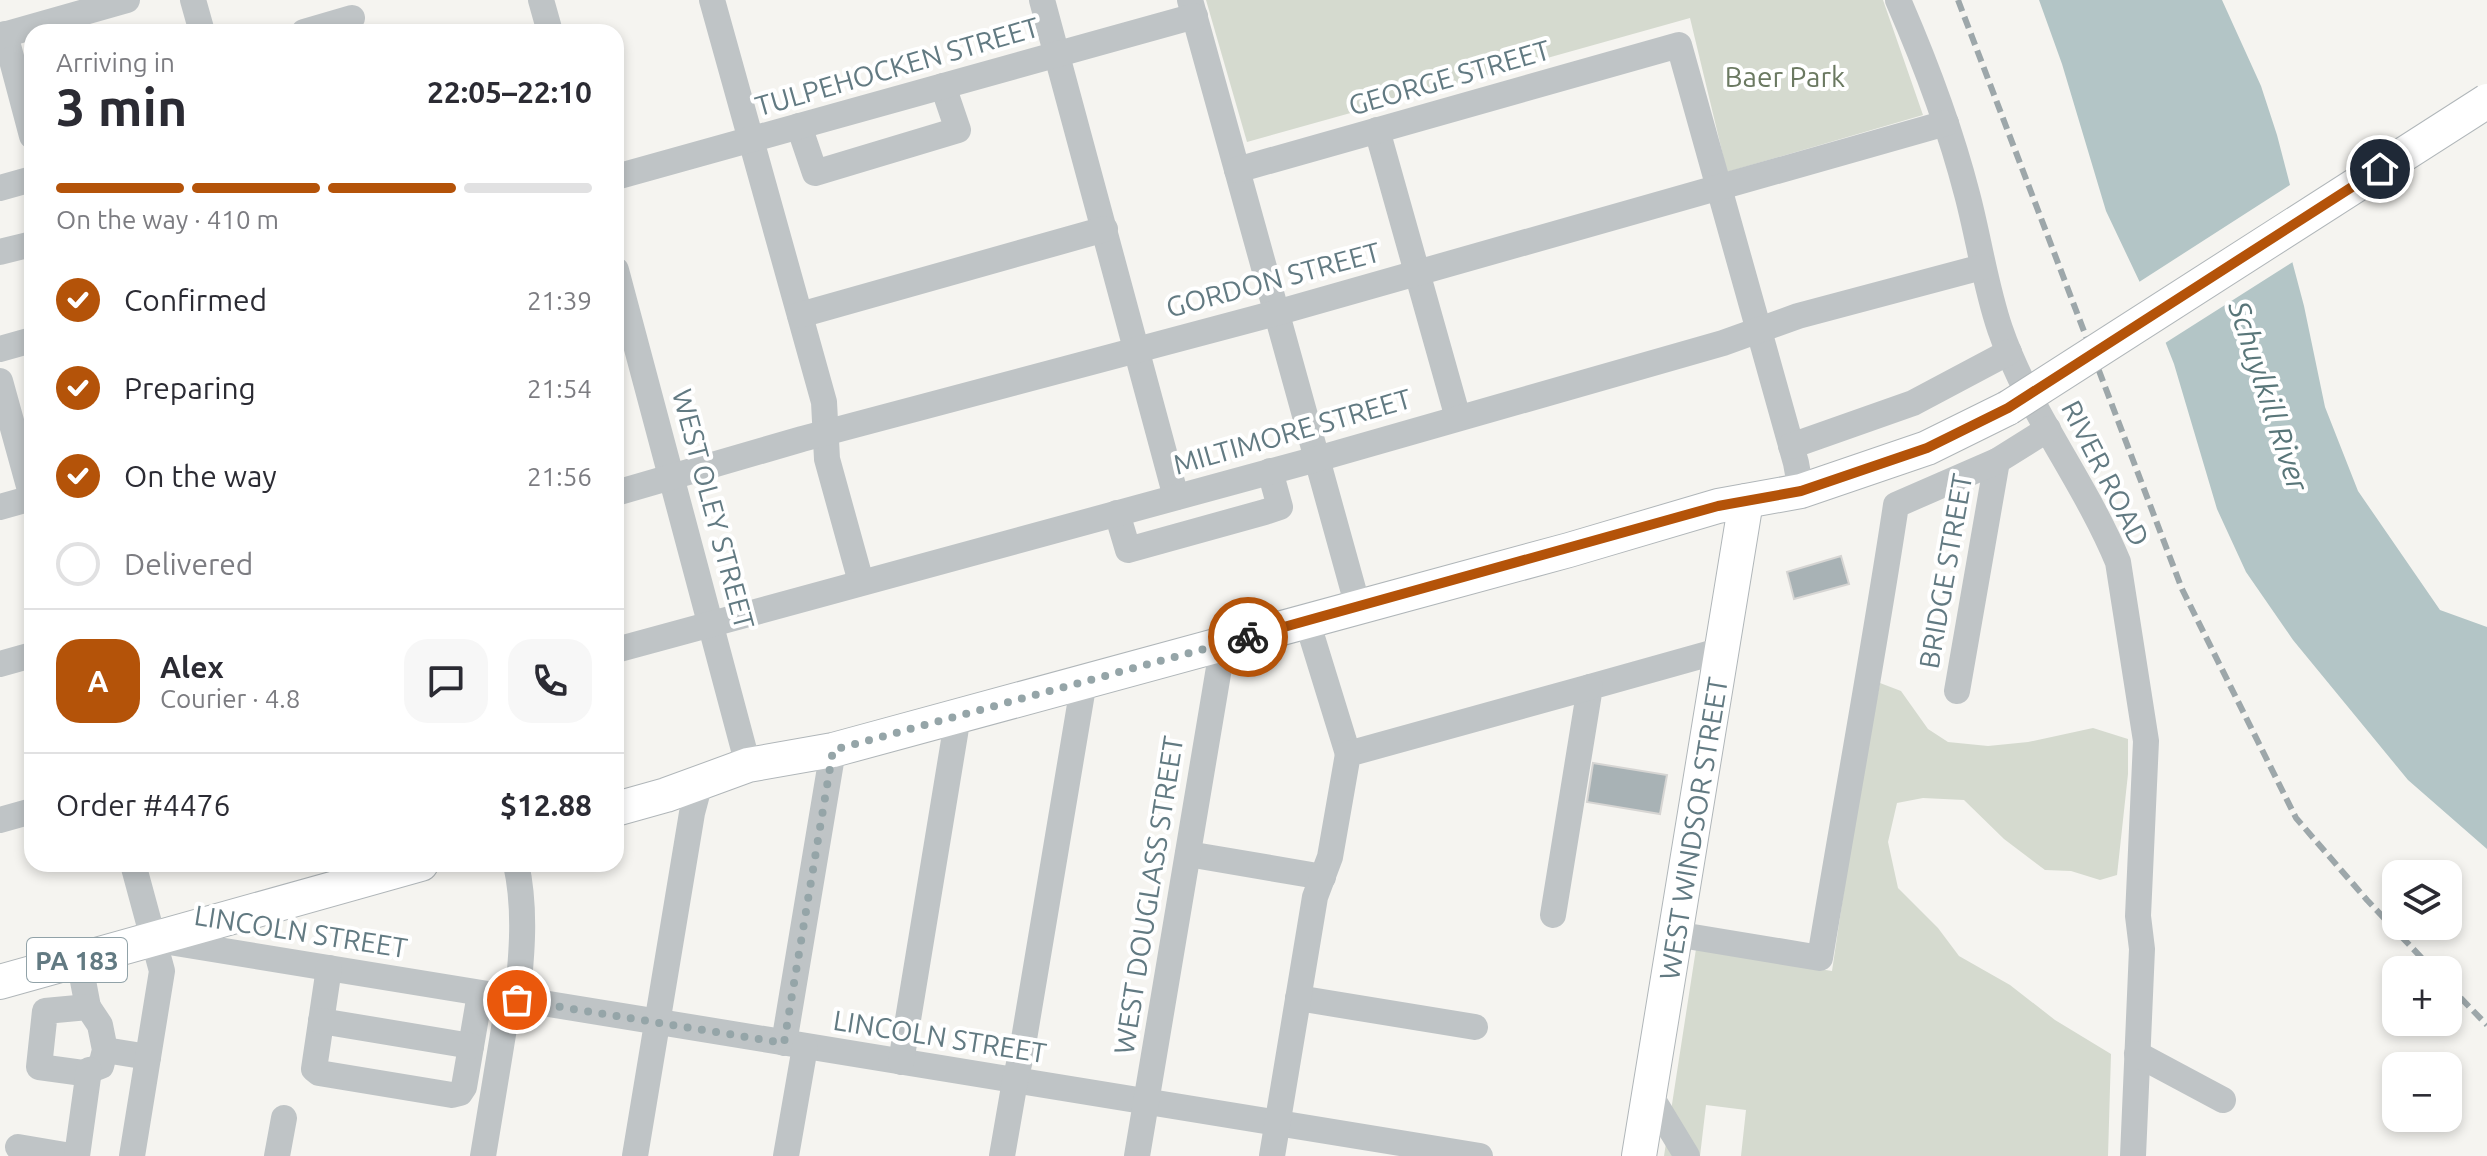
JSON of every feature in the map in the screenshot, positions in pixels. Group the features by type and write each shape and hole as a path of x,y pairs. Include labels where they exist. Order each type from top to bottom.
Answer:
{"main road":[{"path":"624,807 748,765 833,750 1746,501 1796,467 1927,448 2008,408 2487,101"},
{"name":"WEST WINDSOR STREET","path":"1639,1156 1746,501"},
{"name":"PA 183","path":"0,982 393,872"}],"street":[{"path":"41,24 127,0"},
{"path":"193,0 200,24"},
{"path":"541,0 545,24"},
{"path":"712,0 824,402 827,459 861,582"},
{"path":"1042,0 1176,497"},
{"name":"RIVER ROAD","path":"1898,0 1946,123 1967,194 1982,267 2009,352 2118,562 2146,741 2138,916 2142,949 2133,1156"},
{"path":"1192,8 1358,607"},
{"name":"TULPEHOCKEN STREET","path":"624,175 1057,55 1192,8"},
{"path":"331,24 352,18"},
{"path":"24,29 2,35 24,98"},
{"name":"GEORGE STREET","path":"1237,170 1679,45 1718,187"},
{"path":"799,126 815,173 958,130 943,86"},
{"name":"GORDON STREET","path":"624,491 802,439 1276,313 1946,123"},
{"path":"1377,130 1458,418"},
{"path":"0,188 24,181"},
{"path":"1718,187 1796,467 2009,352"},
{"path":"800,315 1105,229"},
{"path":"0,252 24,246"},
{"name":"MILTIMORE STREET","path":"624,648 1317,459 1723,343 1798,316 1982,267"},
{"name":"WEST OLEY STREET","path":"624,299 748,765"},
{"path":"0,349 24,342"},
{"path":"0,381 24,469"},
{"path":"1675,934 1820,958 1850,774 1871,670 1896,505 1997,461 2048,429"},
{"name":"BRIDGE STREET","path":"1957,691 1997,461"},
{"path":"1117,513 1128,550 1235,521 1280,507 1270,471"},
{"path":"0,507 24,500"},
{"path":"1272,1156 1315,897 1330,857 1348,754 1307,621"},
{"name":"WEST DOUGLASS STREET","path":"1137,1156 1223,644"},
{"path":"1348,754 1722,650"},
{"path":"0,664 24,657"},
{"path":"1002,1156 1084,681"},
{"path":"1553,915 1590,687"},
{"path":"901,1062 958,716"},
{"path":"786,1156 794,1045 833,750"},
{"path":"635,1156 692,813 700,783"},
{"path":"0,820 24,813"},
{"path":"1188,854 1323,877"},
{"path":"132,1156 162,971 135,872"},
{"path":"483,1156 523,951 518,872"},
{"name":"LINCOLN STREET","path":"154,939 1277,1124 1359,1147 1480,1156"},
{"path":"18,1147 74,1156 97,1060 100,1025 88,1007 79,960"},
{"path":"329,968 314,1066 319,1073 452,1095 460,1093 464,1087 480,994"},
{"path":"1298,998 1475,1027"},
{"path":"88,1007 45,1011 39,1067 83,1073 97,1060 148,1057"},
{"path":"321,1021 471,1046"},
{"path":"2137,1054 2223,1100"},
{"path":"1650,1095 1687,1156"},
{"path":"277,1156 284,1118"}],"green space":[{"name":"Baer Park","path":"1206,0 1883,0 1923,115 1727,172 1690,18 1247,142"},
{"path":"1880,683 1901,691 1928,729 1948,742 1988,746 2028,742 2093,728 2128,739 2128,774 2117,875 2100,880 2071,871 2045,870 2004,839 1964,800 1923,798 1897,803 1888,842 1898,888 1938,928 1959,956 2010,985 2055,1020 2111,1054 2108,1156 1741,1156 1746,1110 1706,1105 1700,1156 1664,1156 1696,949 1832,971 1859,789"}],"water":[{"name":"Schuylkill River","path":"2039,0 2222,0 2261,86 2277,135 2290,185 2287,242 2325,407 2358,491 2440,610 2487,627 2487,849 2408,780 2293,640 2246,572 2217,509 2174,364 2152,308 2106,211 2062,64"}],"pier":[{"path":"2293,183 2290,226 2296,260 2162,345 2136,284"}],"building":[{"path":"1841,556 1849,584 1794,599 1787,572"},
{"path":"1593,763 1667,775 1660,814 1587,802"}],"railway":[{"path":"1958,0 2182,589 2296,818 2420,956"},
{"path":"2462,999 2487,1025"}],"way so far":[{"path":"517,1000 784,1043 833,750 1248,637"}],"route":[{"path":"1248,637 1718,506 1801,491 1927,448 2008,408 2380,169"}]}
